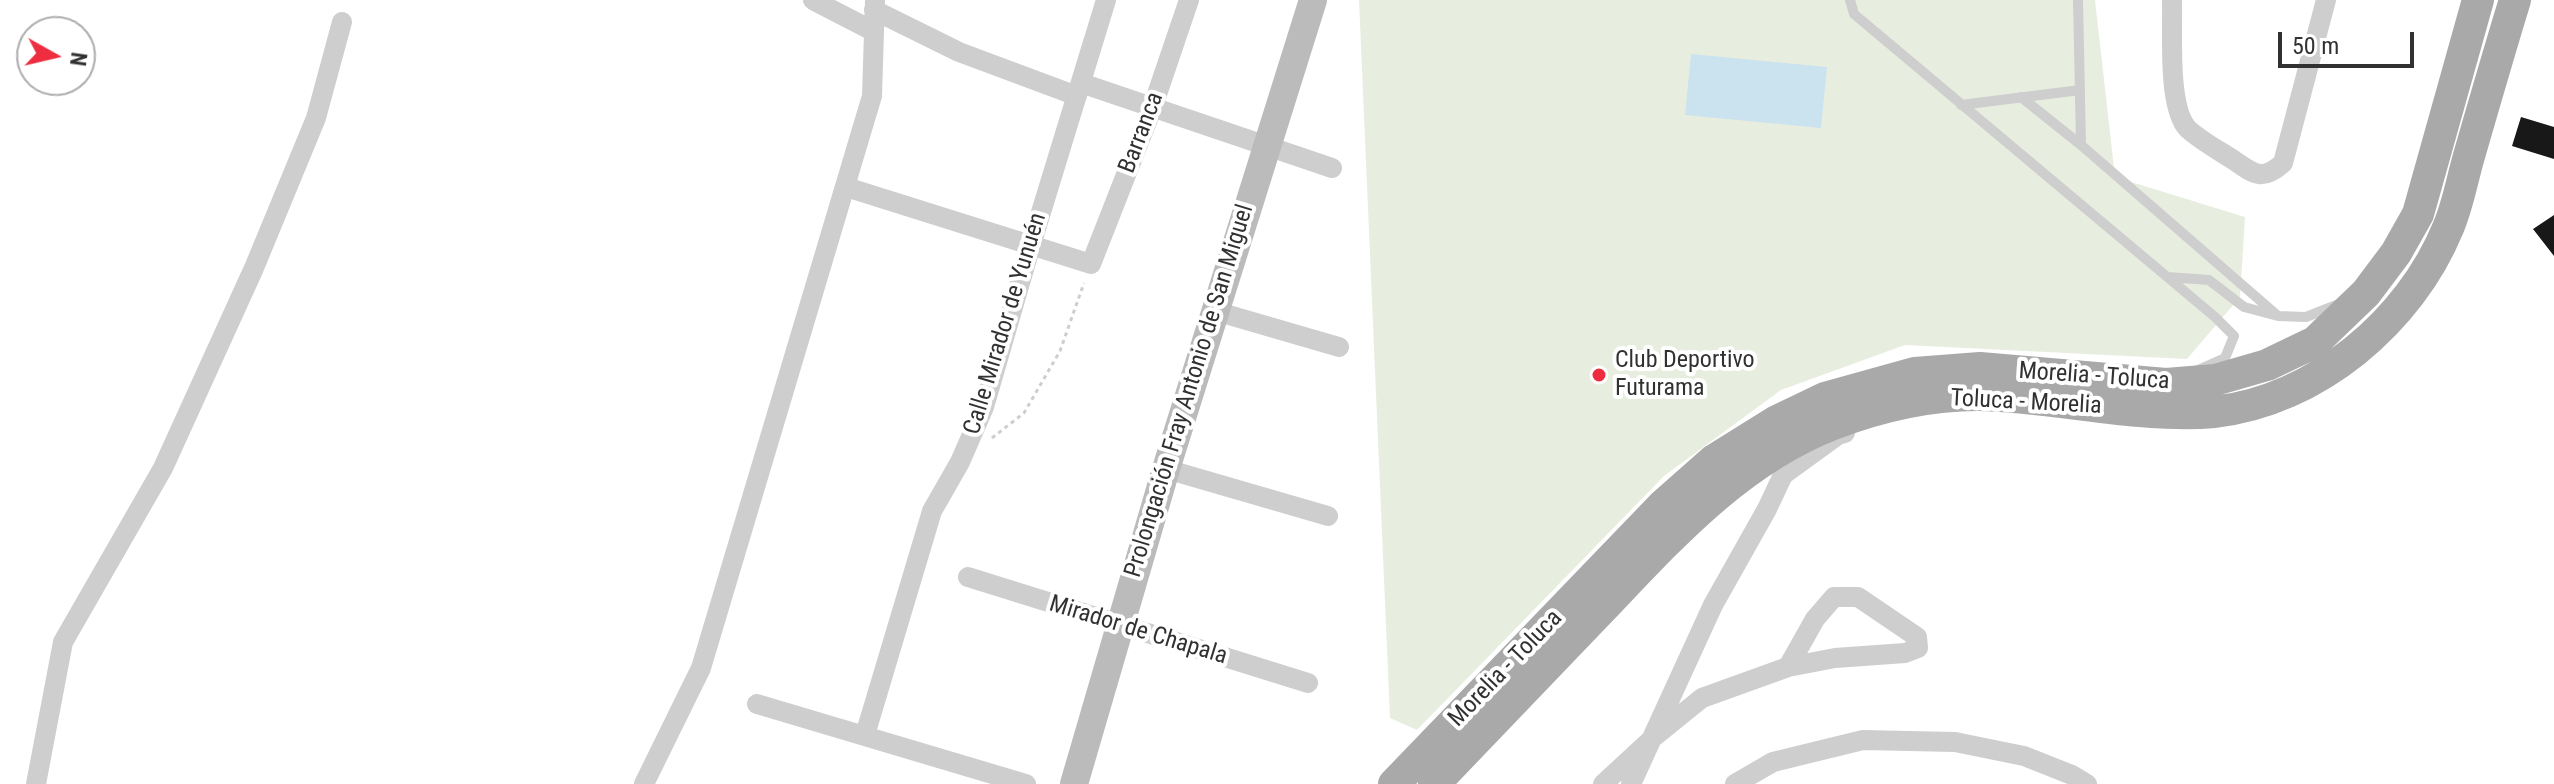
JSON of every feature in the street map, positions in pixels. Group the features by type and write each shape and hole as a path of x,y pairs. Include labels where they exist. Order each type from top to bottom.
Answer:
{"main road":[{"name":"Morelia - Toluca","path":"1394,784 1662,506 1714,460 1775,422 1825,398 1879,381 1948,369 1980,368 2166,384 2215,380 2267,365 2315,342 2366,293 2396,253 2418,214 2478,0"},
{"name":"Toluca - Morelia","path":"1434,784 1654,554 1730,483 1786,445 1833,424 1885,408 1977,395 2164,413 2216,412 2276,398 2334,368 2393,315 2424,272 2448,228 2515,0"}],"street":[{"path":"813,0 874,14 959,52 1079,90 1153,106 1332,168"},
{"name":"Calle Mirador de Yunuén","path":"865,735 932,511 960,462 984,407 1106,0"},
{"name":"Barranca","path":"1091,264 1153,106 1189,0"},
{"name":"Prolongación Fray Antonio de San Miguel","path":"1074,784 1166,469 1313,0"},
{"path":"2172,0 2175,95 2179,115 2188,128 2255,174 2272,173 2283,163 2326,0"},
{"path":"644,784 701,668 846,187 872,96 874,14"},
{"path":"36,784 63,642 163,468 254,268 316,118 342,22"},
{"path":"846,187 1091,264"},
{"path":"1215,311 1339,347"},
{"path":"1631,784 1713,605 1783,475 1838,435 1926,408 1934,399"},
{"path":"1166,469 1328,516"},
{"name":"Mirador de Chapala","path":"968,577 1308,683"},
{"path":"1603,784 1702,698 1788,667 1835,658 1905,653 1918,648 1917,637 1858,597 1834,597 1815,619 1788,667"},
{"path":"757,704 1026,784"},
{"path":"1735,784 1773,762 1863,740 1955,742 2024,756 2087,784"}],"lane":[{"path":"1850,0 1854,14 2234,336 2225,358 2166,384"},
{"path":"2078,0 2081,145"},
{"path":"1961,105 2080,90"},
{"path":"2021,97 2278,316"},
{"path":"2166,277 2209,280 2244,307 2278,316 2306,317 2366,293"}],"path":[{"path":"960,462 1024,413 1060,351 1091,264"}],"green space":[{"name":"Club Deportivo Futurama","path":"1359,0 2095,0 2115,177 2245,217 2240,297 2187,359 1905,345 1781,390 1664,476 1417,730 1390,718"}],"water":[{"path":"1691,54 1827,67 1821,128 1685,115"}],"building":[{"path":"2521,117 2554,127 2554,159 2512,146"},
{"path":"2554,215 2554,256 2533,229"}],"place":[{"name":"Club Deportivo Futurama","path":"1599,375"}]}
